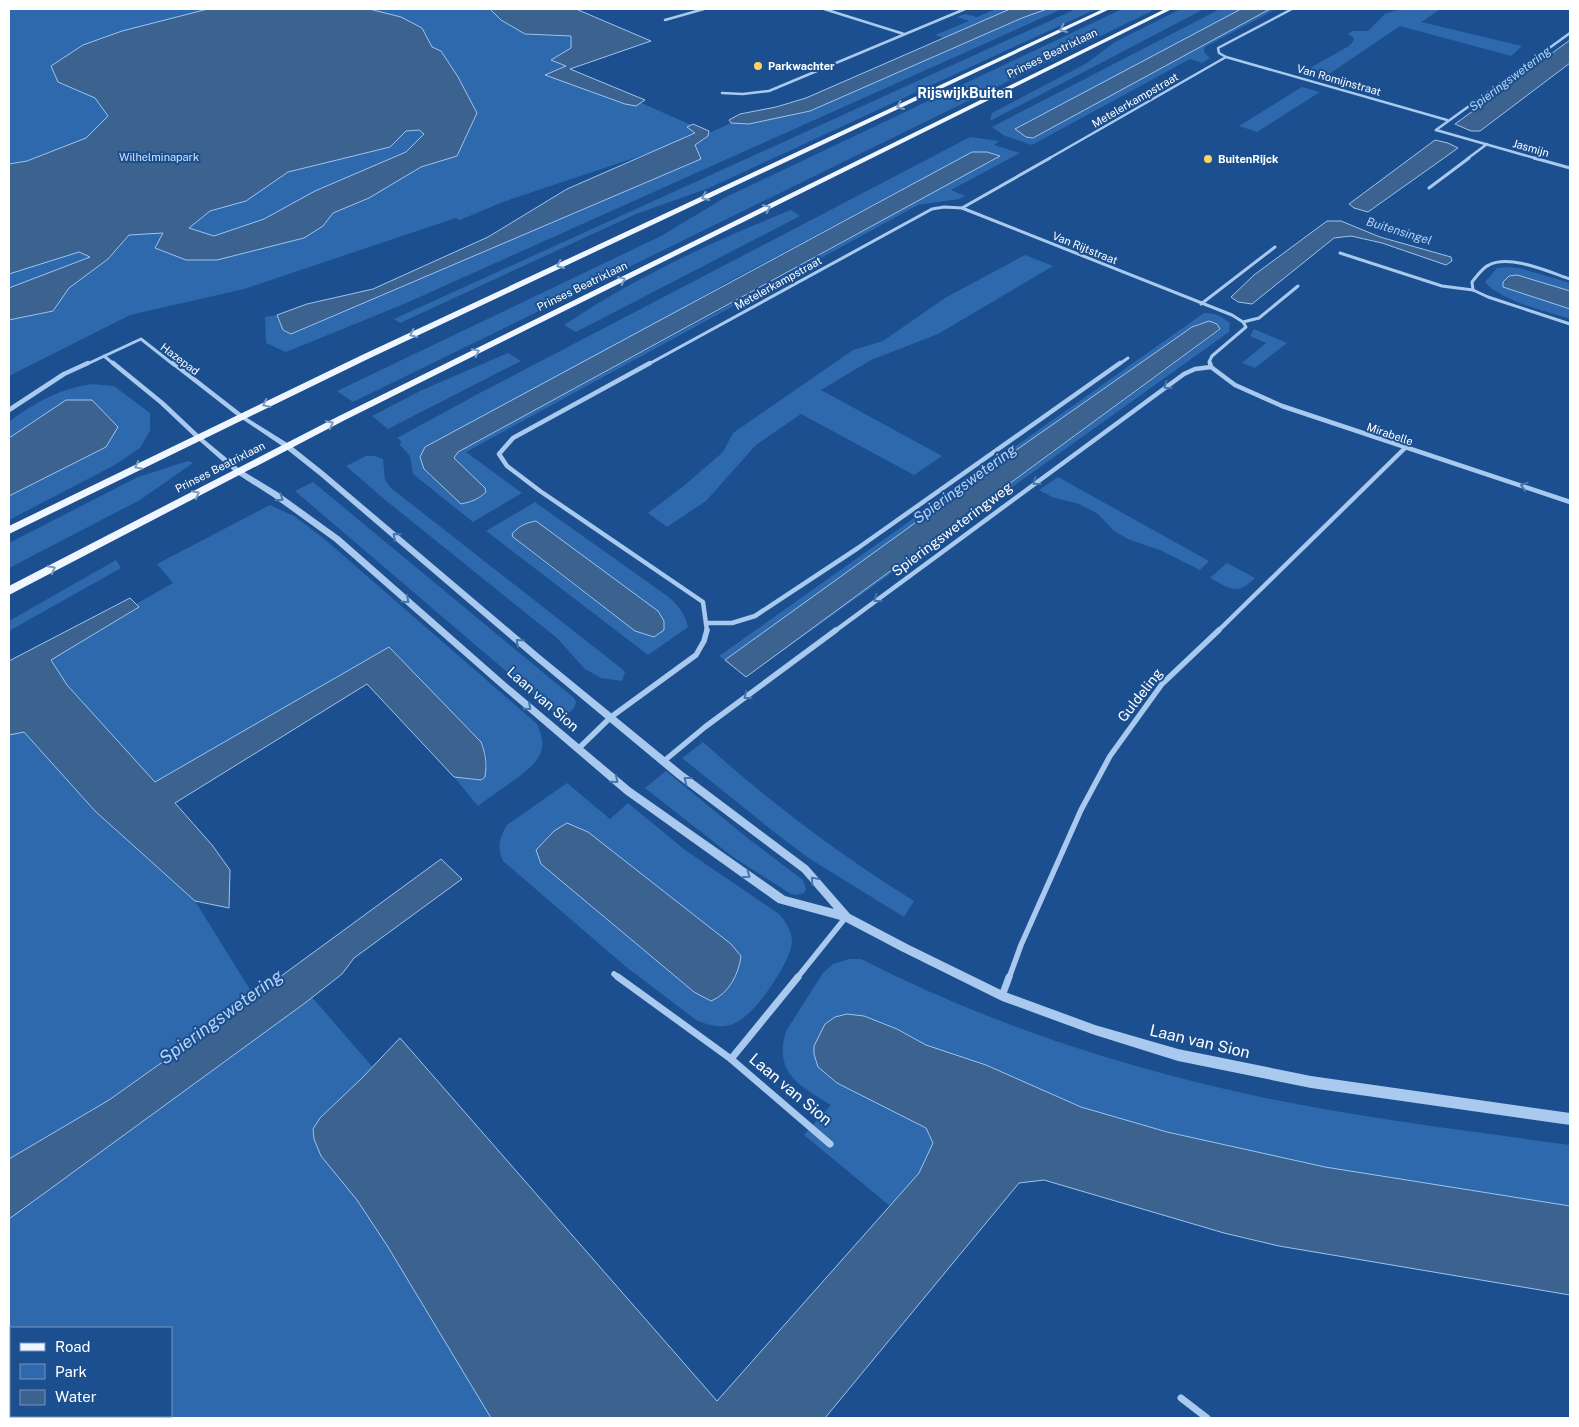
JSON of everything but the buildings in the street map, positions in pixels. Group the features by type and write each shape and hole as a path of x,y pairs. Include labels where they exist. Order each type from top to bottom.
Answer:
{"main road":[{"name":"Prinses Beatrixlaan","path":"9,530 241,416 1107,9"},
{"name":"Prinses Beatrixlaan","path":"9,591 287,446 1169,9"}],"street":[{"path":"665,20 704,9"},
{"path":"824,9 904,34"},
{"path":"722,93 743,94 769,91 965,9"},
{"path":"1226,58 1219,52 1218,48 1292,9"},
{"path":"1447,120 1570,33"},
{"name":"Van Romijnstraat","path":"1226,58 1447,120"},
{"name":"Metelerkampstraat","path":"708,623 703,602 540,491 507,466 498,454 513,438 932,209 944,207 962,208 1226,58"},
{"name":"Jasmijn","path":"1447,120 1436,130 1570,168"},
{"path":"1429,188 1487,144"},
{"name":"Van Rijtstraat","path":"962,208 1201,304"},
{"path":"1201,304 1275,247"},
{"path":"1340,253 1442,286 1473,290 1488,297 1570,324"},
{"path":"1473,290 1472,282 1487,265 1500,261 1518,263 1570,279"},
{"path":"1243,322 1259,318 1298,286"},
{"path":"1201,304 1232,315 1243,322 1246,327 1212,356 1209,362 1211,367"},
{"name":"Hazepad","path":"9,410 64,374 141,340 241,416"},
{"path":"104,356 162,402 198,437"},
{"path":"578,749 611,717 696,655 706,641 708,623 732,623 755,616 858,548 1033,423 1128,358"},
{"name":"Mirabelle","path":"1211,367 1219,375 1238,386 1297,411 1570,502"},
{"name":"Spieringsweteringweg","path":"664,761 705,727 1184,374 1195,369 1211,367"},
{"name":"Laan van Sion","path":"241,416 287,446 327,478 537,657 664,761 805,869 846,916"},
{"name":"Laan van Sion","path":"198,437 239,472 305,515 337,539 644,804 782,900 846,916 905,948 1002,996 1095,1030 1178,1055 1311,1082 1570,1119"},
{"name":"Guldeling","path":"1002,996 1021,945 1081,810 1110,756 1162,684 1247,604 1404,448"},
{"name":"Laan van Sion","path":"731,1059 846,916"},
{"name":"Laan van Sion","path":"614,974 731,1059 830,1144"},
{"path":"1180,1398 1207,1418"}],"green space":[{"name":"Wilhelminapark","path":"9,9 564,9 603,26 565,69 709,133 503,202 460,220 456,218 244,289 130,315 9,376"},
{"path":"996,9 1010,9 944,38 935,35 969,21 957,17 965,14 977,17"},
{"path":"1047,9 1062,9 404,304 286,352 266,343 265,317 277,315 283,330 292,334 700,159 695,145 708,136 709,133 731,123 741,124 810,111 1036,12"},
{"path":"1076,9 1096,9 709,188 636,214 400,323 394,319"},
{"path":"1122,9 1156,9 353,402 337,391 661,236 726,197"},
{"path":"1181,9 1204,9 990,121 992,113 1087,63 1115,42"},
{"path":"1220,9 1241,9 1016,129 1026,137 1033,138 1270,9 1276,9 1205,47 1204,52 1210,58 1202,63 1190,59 1032,145 1005,136 992,127"},
{"path":"1400,9 1441,9 1421,22 1522,46 1511,56 1400,26 1329,74 1310,68 1349,46 1354,40 1348,34 1352,31 1368,31 1385,14"},
{"path":"1302,87 1320,92 1257,132 1239,126"},
{"path":"970,137 999,141 994,145 1020,153 951,190 965,196 959,199 918,205 466,452 522,493 473,522 413,474 410,456 399,444 402,442 397,438","holes":["972,152 999,155 771,283 458,452 454,458 458,464 431,477 424,469 420,457 728,282"]},
{"path":"791,210 800,216 576,332 564,325 646,276 732,234"},
{"path":"1025,255 1053,266 938,334 871,360 821,390 942,456 914,475 801,414 756,445 706,501 667,527 648,513 723,452 733,433 853,350 883,341 945,298"},
{"path":"1497,268 1519,268 1570,283 1570,291 1517,275 1509,276 1503,282 1503,287 1570,309 1570,319 1524,305 1502,295 1485,282"},
{"path":"1204,313 1224,318 1230,323 1229,332 746,677 1220,330 1211,322 1192,327 1012,453 725,660 719,656"},
{"path":"1254,329 1287,343 1255,368 1242,363 1266,343 1250,336"},
{"path":"508,353 521,361 388,429 372,416 422,390"},
{"path":"92,384 114,386 150,413 150,431 140,448 113,466 9,520 9,496 106,447 67,400 9,438 9,422 28,408 48,397 69,389"},
{"path":"366,456 375,456 383,459 385,480 391,488 621,668 625,672 622,681 601,678 585,669 557,638 384,499 346,466"},
{"path":"188,461 193,463 140,500 9,568 9,543 138,477"},
{"path":"1058,477 1209,561 1200,570 1160,550 1130,540 1114,531 1098,514 1079,504 1052,497 1039,490"},
{"path":"313,482 574,698 576,702 574,708 569,713 555,713 295,491"},
{"path":"535,502 670,598 681,611 688,627 648,655 486,531","holes":["519,543 653,637 635,631"]},
{"path":"270,505 294,516 322,537 537,724 542,743 541,751 534,764 478,806 454,777 481,780 485,777 486,753 389,647 155,782 67,685 50,660 138,608 136,604 173,583 157,564"},
{"path":"116,560 121,568 9,631 9,621"},
{"path":"1227,563 1255,578 1249,584 1234,589 1210,578"},
{"path":"24,732 95,811 195,901 254,996 109,1100 9,1159 9,735"},
{"path":"703,742 753,786 805,826 859,865 914,901 904,917 810,859 682,758"},
{"path":"666,771 745,836 803,880 806,889 804,893 791,894 733,857 645,788"},
{"path":"567,783 610,819 628,803 685,850 779,914 788,927 792,938 790,951 785,962 770,988 741,1020 733,1024 719,1026 696,1020 625,966 503,861 500,843 507,825","holes":["588,832 731,944 741,956 738,970 728,987 711,1001 694,992 541,864"]},
{"path":"849,959 861,959 955,1003 1052,1040 1101,1056 1201,1083 1331,1110 1570,1145 1570,1206 1325,1167 1167,1132 1081,1107 986,1065 926,1045 897,1029 864,1016 847,1014 835,1017 825,1024 837,1083 926,1128 933,1143 919,1173 890,1206 804,1135 831,1105 792,1077 786,1068 783,1058 786,1031 823,973 833,964"},
{"path":"305,989 676,1418 9,1418 9,1185"}],"water":[{"path":"208,9 369,9 401,17 422,28 432,47 441,51 458,77 477,113 457,156 421,167 369,198 333,213 323,226 304,238 217,260 186,260 155,248 163,233 129,235 108,259 69,288 53,311 9,320 9,288 90,257 79,252 9,274 9,164 27,161 86,138 108,116 95,98 58,82 51,66 83,45 122,31","holes":["419,130 424,134 406,152 315,191 264,219 214,236 189,228 210,211 246,201 288,172 390,147 406,131"]},
{"path":"490,9 576,9 651,41 570,69 645,100 636,106 625,104 545,75 566,66 551,60 571,48 571,36 525,34 501,20"},
{"path":"1010,9 1047,9 1022,18 810,111 749,124 731,123 729,120 740,114 776,107 806,98"},
{"path":"1241,9 1270,9 1033,138 1026,137 1015,129"},
{"path":"1570,40 1570,63 1480,131 1471,131 1455,124"},
{"path":"693,124 709,131 708,136 695,145 701,159 291,334 283,330 277,315 307,304 373,289 488,237 567,189 695,133 687,127"},
{"path":"1435,140 1458,148 1368,212 1354,208 1349,204"},
{"path":"972,152 987,152 1000,156 458,452 454,458 485,488 486,492 478,498 461,504 424,469 420,457 425,447"},
{"path":"1327,221 1341,221 1380,237 1451,257 1452,261 1446,265 1382,243 1351,236 1334,238 1252,304 1238,302 1231,297 1254,275"},
{"path":"1517,275 1570,291 1570,309 1503,287 1503,282 1509,276"},
{"path":"1209,321 1217,324 1220,329 746,677 725,660 1012,453 1192,327"},
{"path":"66,400 92,400 118,427 106,447 9,496 9,438"},
{"path":"536,521 658,611 664,621 664,630 654,637 635,631 513,537 512,534 520,527"},
{"path":"130,598 139,607 51,660 67,685 155,782 389,647 481,742 486,759 485,777 481,780 454,777 367,684 175,803 212,845 230,870 229,908 195,901 95,811 24,732 9,735 9,661"},
{"path":"567,823 588,832 731,944 741,956 735,976 723,993 711,1001 694,992 541,864 536,850 554,831"},
{"path":"441,859 462,879 354,958 342,974 305,1003 9,1219 9,1159 109,1100"},
{"path":"847,1014 864,1016 897,1029 926,1045 986,1065 1081,1107 1167,1132 1325,1167 1570,1206 1570,1295 1279,1246 1224,1233 1044,1180 1019,1183 825,1418 491,1418 388,1247 357,1200 321,1156 314,1139 313,1129 320,1118 400,1038 717,1401 919,1173 933,1143 926,1128 837,1083 818,1067 814,1046 825,1024 835,1017"}],"place":[{"name":"Parkwachter","path":"758,66"},
{"name":"BuitenRijck","path":"1208,159"}],"district":[{"name":"RijswijkBuiten","path":"965,93"}],"water label":[{"name":"Spieringswetering","path":"1510,79"},
{"name":"Buitensingel","path":"1399,231"},
{"name":"Spieringswetering","path":"965,484"},
{"name":"Spieringswetering","path":"221,1017"}]}
